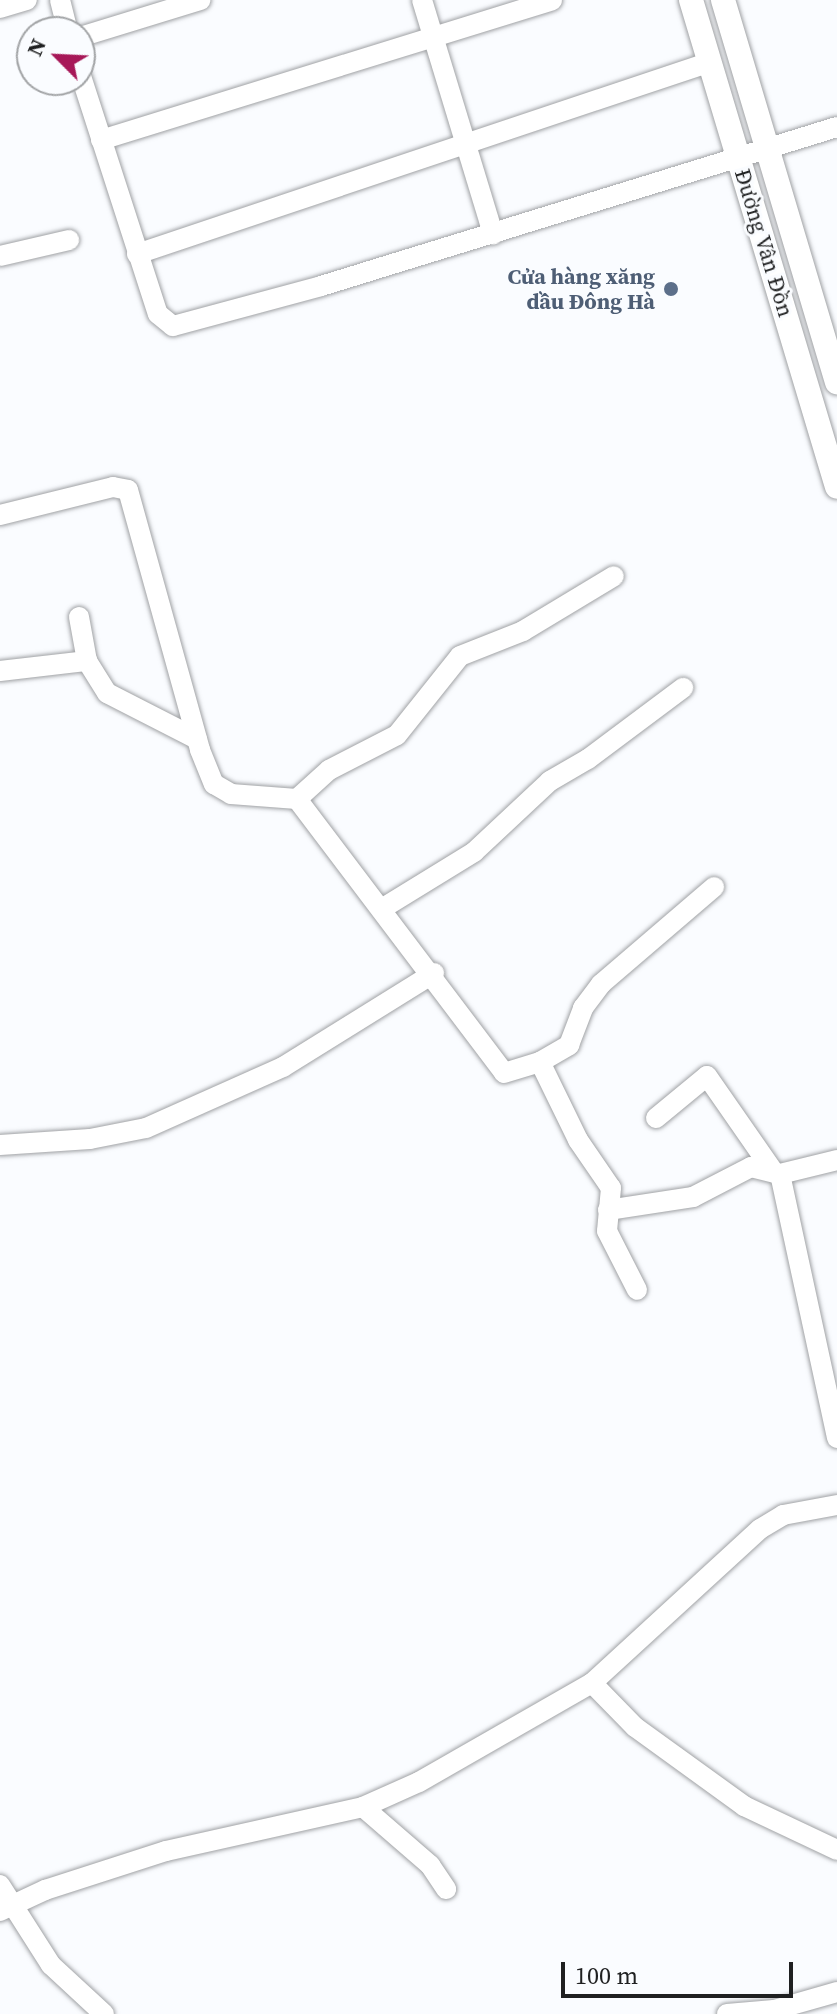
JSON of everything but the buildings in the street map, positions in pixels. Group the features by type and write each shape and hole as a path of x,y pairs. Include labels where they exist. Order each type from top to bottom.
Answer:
{"main road":[{"name":"Đường Vân Đồn","path":"691,0 837,487"},
{"name":"Đường Vân Đồn","path":"723,0 837,382"}],"street":[{"path":"0,8 27,0"},
{"path":"96,32 200,0"},
{"path":"422,0 493,234"},
{"path":"101,140 552,0"},
{"path":"137,254 710,62"},
{"path":"87,96 158,314 173,326 493,234 837,127"},
{"path":"0,256 69,240"},
{"path":"0,515 66,502 113,487 132,495 197,739 219,790 297,799 434,973 502,1071 540,1062 569,1045 583,1008 601,984 714,887"},
{"path":"297,799 329,770 397,735 460,656 523,631 614,576"},
{"path":"79,617 87,661 107,693 197,739"},
{"path":"0,671 87,661"},
{"path":"383,908 474,852 550,781 607,746 683,688"},
{"path":"0,1145 90,1139 146,1128 283,1067 434,973"},
{"path":"540,1062 578,1140 611,1188 608,1210 610,1239 637,1290"},
{"path":"656,1118 707,1076 777,1172 837,1438"},
{"path":"608,1210 693,1197 751,1167 777,1172 837,1160"},
{"path":"6,1906 218,1836 363,1807 487,1747 592,1683 760,1529 783,1515 837,1505"},
{"path":"592,1683 635,1727 744,1806 837,1850"},
{"path":"363,1807 430,1865 446,1889"},
{"path":"0,1885 6,1906 51,1965 104,2014"},
{"path":"727,2014 788,2007 837,1992"}],"place":[{"name":"Cửa hàng xăng dầu Đông Hà","path":"671,289"}]}
